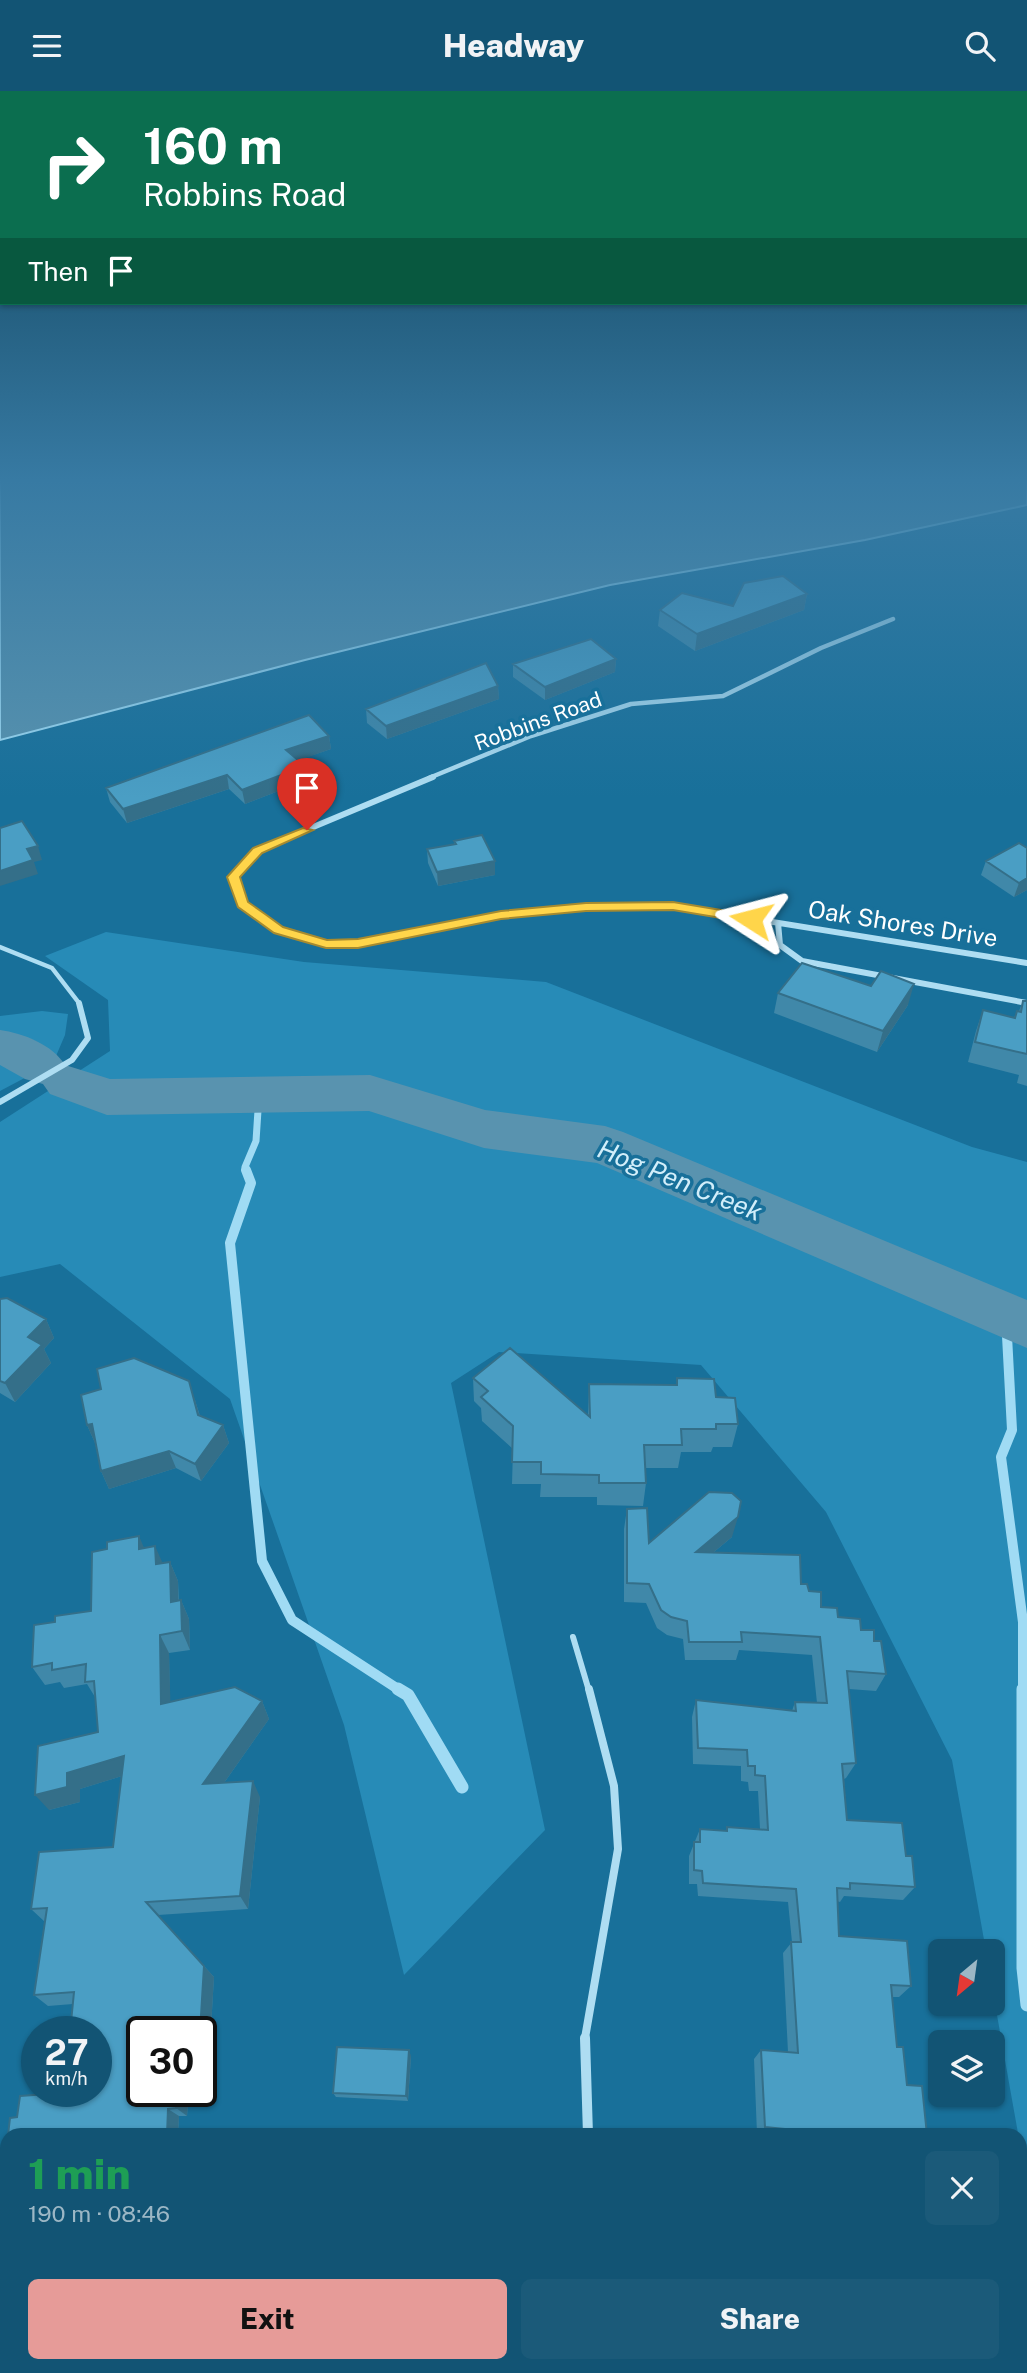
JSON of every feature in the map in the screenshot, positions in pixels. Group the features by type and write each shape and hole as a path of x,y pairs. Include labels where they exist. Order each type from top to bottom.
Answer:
{"street":[{"name":"Robbins Road","path":"242,904 233,877 258,851 531,736 631,704 723,696 821,648 893,619"},
{"name":"Oak Shores Drive","path":"242,904 278,930 326,944 358,944 501,915 586,907 673,906 1027,963"},
{"path":"778,923 780,945 802,961 1027,1003"},
{"path":"0,1102 72,1060 89,1038 79,1003"},
{"path":"585,2038 588,2128"}],"lane":[{"path":"0,947 52,968 79,1003"},
{"path":"573,1637 597,1715 614,1786 618,1849 585,2038"}],"shaded area":[{"path":"0,585 608,585 305,660 0,740"},
{"path":"106,932 304,962 546,982 972,1147 1027,1162 1027,2128 1017,2128 1005,2060 1005,2030 1000,2030 997,2016 1005,2016 1005,1939 984,1939 952,1760 826,1512 701,1365 499,1352 451,1383 545,1830 404,1975 344,1725 230,1399 60,1264 0,1277 0,1122 110,1051 108,1000 45,956"},
{"path":"42,1011 68,1014 65,1035 53,1063 0,1091 0,1016"}],"building":[{"path":"743,585 796,585 807,594 697,634 660,610 682,593 733,606"},
{"path":"591,639 616,659 545,687 513,664"},
{"path":"486,663 498,686 386,726 366,709"},
{"path":"309,715 329,736 286,750 305,766 242,790 227,775 123,809 106,788"},
{"path":"22,821 38,846 27,849 33,860 0,871 0,828"},
{"path":"482,835 495,861 437,872 427,849 456,844 454,841"},
{"path":"1019,843 1027,848 1027,878 1019,883 986,861"},
{"path":"802,963 871,986 881,971 914,984 883,1031 778,993"},
{"path":"1023,1001 1027,1001 1027,1054 975,1042 983,1010 1015,1018 1017,1011 1021,1012"},
{"path":"7,1298 46,1319 28,1337 42,1345 5,1383 0,1381 0,1299"},
{"path":"510,1348 590,1417 589,1384 677,1385 677,1378 714,1379 716,1397 735,1398 738,1424 716,1424 716,1429 681,1429 682,1445 644,1445 646,1483 599,1483 599,1475 541,1474 541,1462 512,1462 513,1426 481,1397 488,1391 473,1378"},
{"path":"134,1358 189,1381 198,1415 223,1425 195,1464 169,1451 101,1471 92,1424 87,1425 81,1395 101,1389 97,1369"},
{"path":"709,1492 732,1493 741,1501 738,1517 696,1552 800,1555 801,1584 807,1584 809,1591 821,1592 821,1607 837,1608 838,1617 860,1619 861,1630 874,1630 874,1641 881,1641 886,1674 847,1671 856,1763 842,1764 847,1820 902,1823 906,1856 912,1856 915,1887 850,1883 850,1889 837,1888 839,1936 907,1941 911,1986 891,1985 897,2047 903,2047 907,2085 922,2086 926,2128 765,2127 761,2050 798,2053 791,1942 801,1942 796,1889 703,1883 702,1871 694,1870 694,1842 700,1842 700,1829 727,1831 727,1827 768,1830 765,1776 755,1775 755,1766 748,1766 747,1750 698,1748 696,1700 796,1711 795,1702 827,1703 820,1637 741,1632 742,1642 689,1642 687,1621 671,1617 661,1610 649,1584 627,1583 627,1509 647,1508 649,1543"},
{"path":"139,1536 139,1549 155,1546 156,1564 170,1562 171,1602 181,1600 182,1631 160,1635 161,1704 235,1687 262,1701 203,1784 253,1781 240,1896 146,1902 204,1966 201,2016 126,2016 126,2107 176,2107 168,2109 167,2128 9,2128 10,2118 17,2117 20,2096 21,2107 112,2107 112,2016 72,2016 74,1992 34,1995 47,1908 31,1909 39,1852 113,1847 124,1756 67,1773 67,1787 35,1795 38,1746 98,1732 94,1681 85,1682 86,1664 52,1670 52,1663 32,1667 34,1625 55,1622 55,1616 91,1611 92,1552 107,1549 107,1542"},
{"path":"337,2047 409,2050 406,2096 333,2093"}],"waterway":[{"name":"Hog Pen Creek","path":"0,1047 9,1048 42,1067"},
{"name":"Hog Pen Creek","path":"67,1082 107,1097 370,1093 484,1129 605,1145 1027,1325"},
{"path":"247,1172 245,1167 256,1141 259,1095"},
{"path":"246,1170 251,1183 230,1243 262,1561 292,1620 401,1691"},
{"path":"1006,1317 1012,1430 1001,1457 1023,1622 1023,1968 1027,2005"},
{"path":"398,1689 408,1695 462,1787"}],"route":[{"path":"307,830 258,851 233,877 242,904 278,930 326,944 358,944 501,915 586,907 673,906 751,919"}]}
